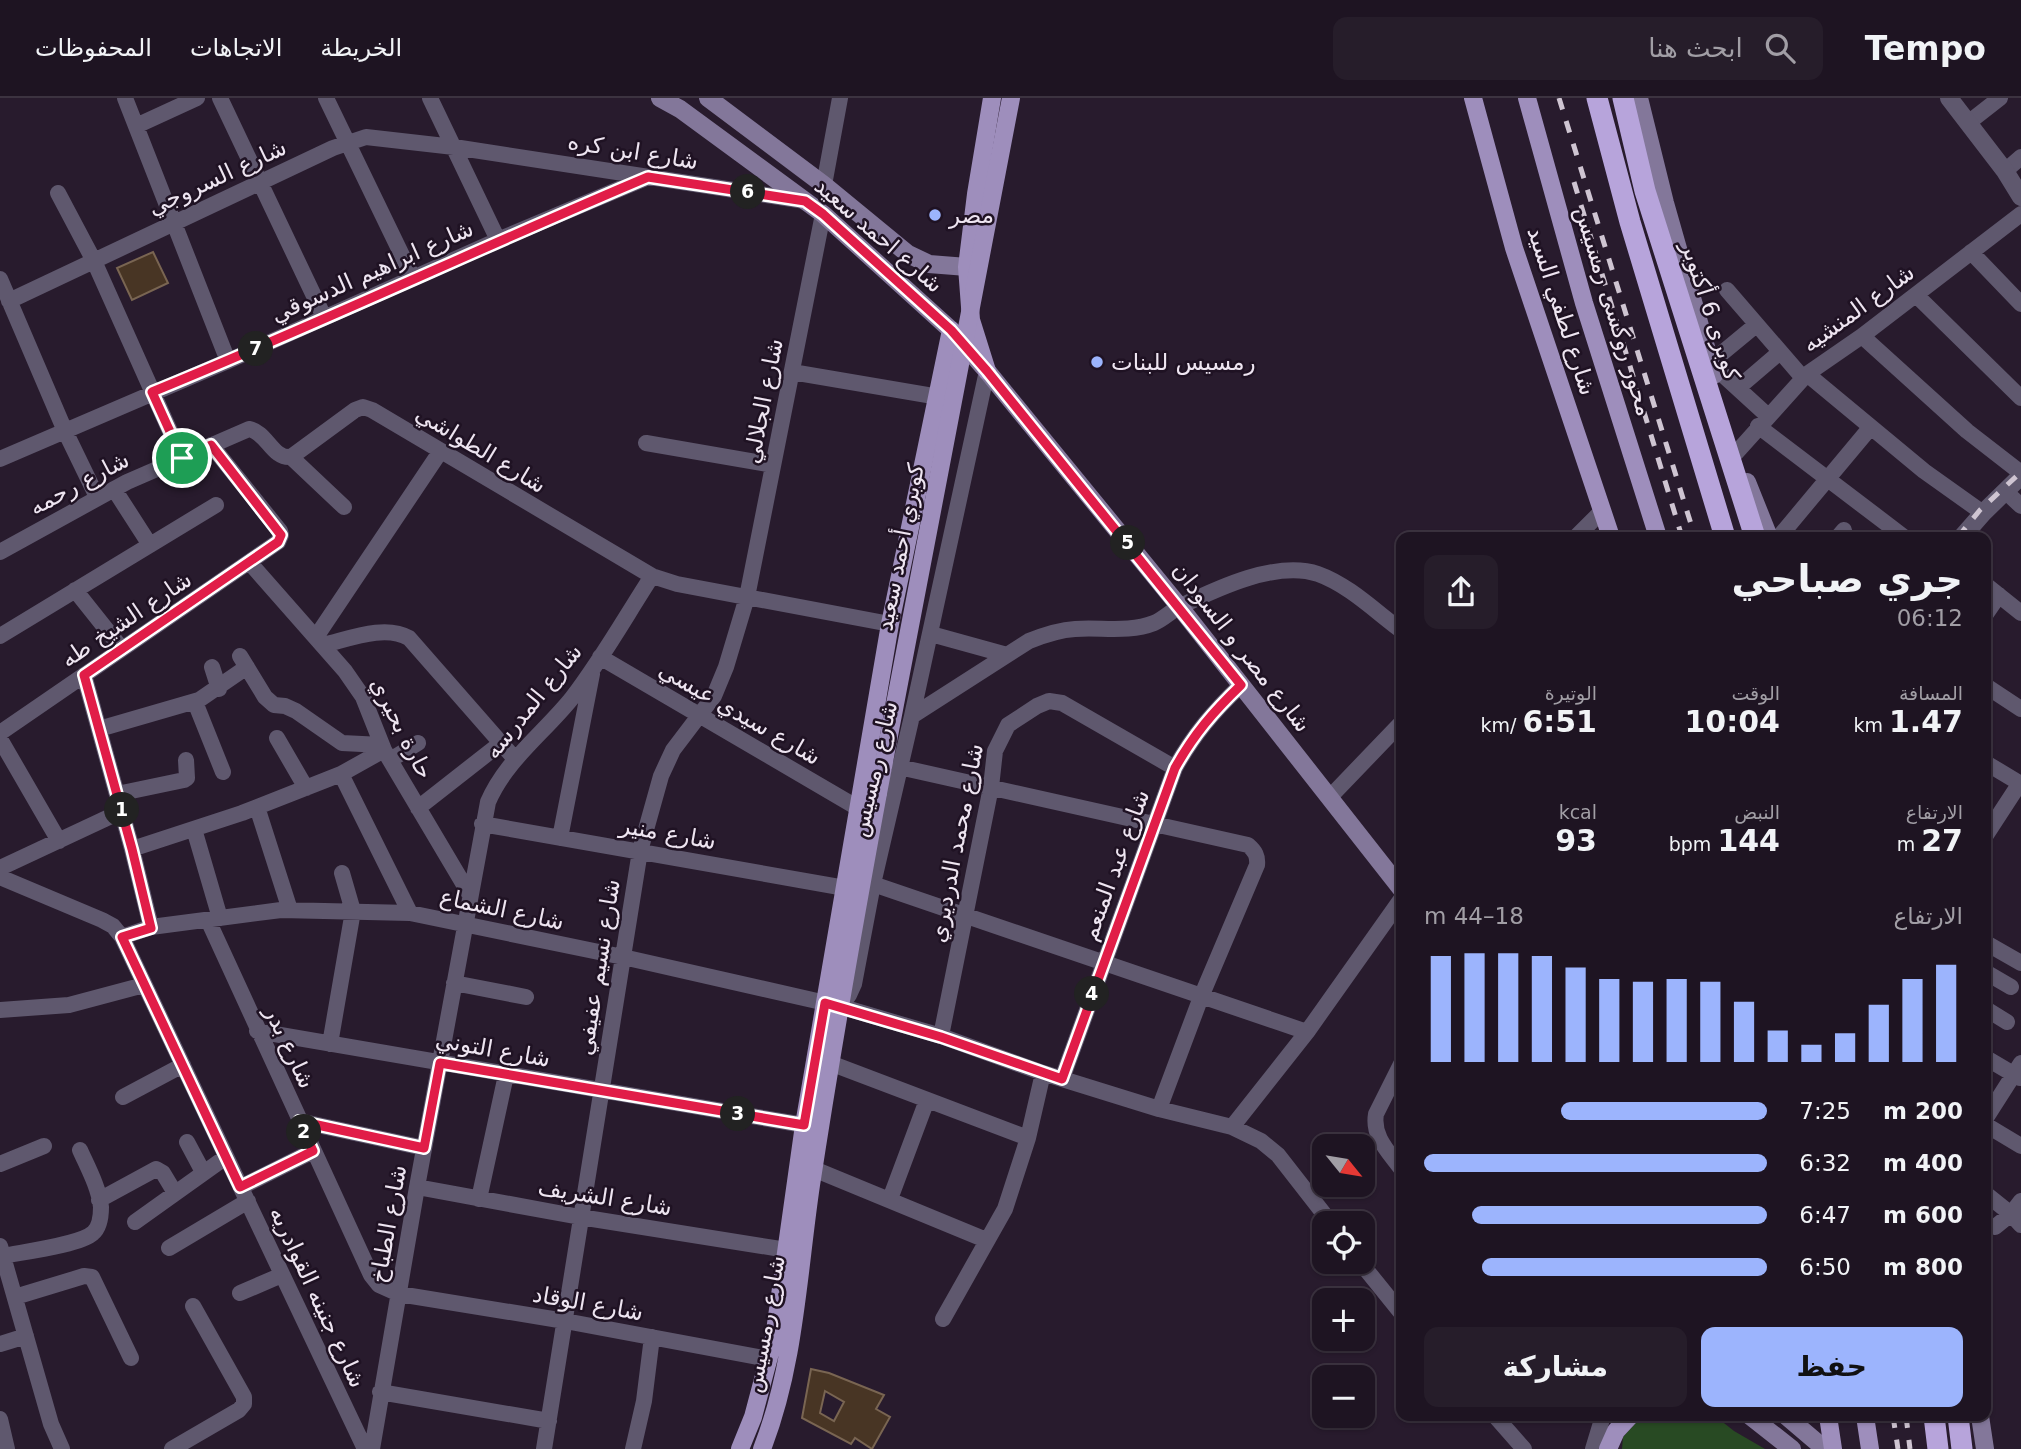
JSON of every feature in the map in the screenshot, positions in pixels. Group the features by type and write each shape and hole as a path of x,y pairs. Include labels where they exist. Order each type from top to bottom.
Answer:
{"highway":[{"path":"1597,98 1630,222 1723,532"},
{"name":"كوبرى 6 أكتوبر","path":"1623,98 1645,191 1753,532"},
{"path":"1935,1421 1938,1449"},
{"path":"1959,1421 1962,1449"}],"main road":[{"name":"شارع احمد سعيد","path":"660,98 823,214 951,330 987,371"},
{"path":"666,98 680,110"},
{"name":"شارع احمد سعيد","path":"708,98 824,185 908,254 929,264 967,267"},
{"name":"شارع رمسيس","path":"987,371 971,320 967,267 975,194 992,98"},
{"name":"كوبري أحمد سعيد","path":"832,1004 878,793 1011,98"},
{"name":"شارع لطفي السيد","path":"1473,98 1514,248 1609,532"},
{"name":"محور روكسى رمسيس","path":"1527,98 1584,303 1656,532"},
{"path":"1639,98 1665,203 1736,453 1767,532"},
{"name":"شارع رمسيس","path":"740,1449 753,1417 769,1359 787,1250 830,1063 832,1004 845,888 858,808 890,624 951,330"},
{"name":"شارع مصر و السودان","path":"987,371 1179,606 1330,797 1396,874"},
{"name":"شارع رمسيس","path":"762,1449 780,1394 791,1343 806,1165 804,1125 832,1004"},
{"path":"1601,1448 1625,1421"},
{"path":"1757,1421 1792,1449"},
{"path":"1793,1421 1826,1446"},
{"path":"1826,1446 1828,1421"},
{"path":"1866,1421 1870,1449"},
{"path":"1981,1421 1988,1446"}],"street":[{"path":"125,98 228,361"},
{"path":"220,98 324,317"},
{"path":"326,98 413,278"},
{"path":"430,98 498,240"},
{"path":"824,185 840,98"},
{"path":"1949,98 2005,171 2021,197"},
{"path":"1968,123 2000,98"},
{"path":"136,126 189,100"},
{"name":"شارع السروجي","path":"9,301 347,142 366,137 454,147"},
{"name":"شارع ابن كره","path":"454,147 805,201"},
{"path":"2005,171 2021,157"},
{"name":"شارع ابراهيم الدسوقي","path":"0,459 648,177"},
{"path":"58,193 94,261 182,458"},
{"name":"شارع الجلالي","path":"747,597 823,214"},
{"name":"شارع المنشيه","path":"1736,453 1805,376 1862,336 2021,214"},
{"path":"1971,252 2021,304"},
{"path":"0,279 65,431 97,497"},
{"path":"1727,290 1780,352 1805,376 1924,471 1983,513"},
{"path":"1916,295 2021,398"},
{"path":"1756,325 1710,363 1738,388 1763,421 1828,480 1897,532"},
{"path":"1862,336 1958,424 2021,474 1966,532"},
{"path":"1738,388 1780,352"},
{"name":"شارع رمسيس","path":"832,1004 849,995 854,984 873,884 987,371"},
{"path":"792,372 939,397"},
{"name":"شارع الطواشي","path":"291,457 363,407 652,576 890,624"},
{"path":"1783,532 1870,428"},
{"name":"شارع رحمه","path":"0,552 97,497 249,429 261,434 278,454 291,457"},
{"path":"646,443 773,465"},
{"name":"شارع الشيخ طه","path":"0,733 278,542 280,531 211,445"},
{"path":"319,641 440,452"},
{"path":"291,457 344,507"},
{"path":"114,489 150,545"},
{"path":"2005,491 2021,506"},
{"path":"0,636 216,505"},
{"path":"1581,532 1602,510"},
{"name":"حارة بحيري","path":"250,562 345,671 363,697 385,752 470,895"},
{"path":"912,716 1029,641 1053,632 1131,628 1154,622 1179,606 1258,574 1287,569 1318,574 1336,583 1396,627"},
{"name":"شارع المدرسه","path":"470,895 482,824 495,785 514,759 571,698 652,576"},
{"path":"1991,588 2021,613"},
{"path":"75,590 122,649"},
{"path":"1991,607 1999,595"},
{"name":"شارع نسيم عفيفي","path":"544,1449 640,851 661,776 673,750 714,696 726,667 747,597"},
{"path":"319,641 387,631 401,633 418,647 514,759"},
{"path":"930,634 1007,655"},
{"path":"99,729 195,702 219,688 244,662 265,697 274,705 296,711 342,743 385,752"},
{"path":"560,838 596,662"},
{"name":"شارع سيدي عيسي","path":"596,662 700,716 858,808"},
{"path":"212,667 219,688"},
{"path":"84,675 151,928"},
{"name":"شارع عبد المنعم","path":"1062,1079 1175,768 1212,713 1241,685"},
{"path":"1991,689 2021,709"},
{"name":"شارع محمد الدرديري","path":"941,1037 991,787 995,751 1008,725 1049,701 1062,703 1175,768"},
{"path":"195,702 223,772"},
{"path":"1330,797 1396,728"},
{"path":"277,738 306,788"},
{"path":"0,740 59,841"},
{"path":"132,849 257,807 341,774 385,752 418,743"},
{"path":"418,808 501,743"},
{"path":"117,794 184,780 187,778 186,760"},
{"path":"1991,766 2020,784 1991,828"},
{"path":"899,767 1248,845 1257,858 1257,865 1201,997 1159,1109"},
{"path":"341,774 410,913"},
{"path":"257,807 290,910"},
{"path":"0,868 122,811"},
{"name":"شارع منير","path":"482,824 845,888"},
{"name":"شارع بدر","path":"194,829 214,919 257,1031 374,1281 387,1291 399,1294"},
{"path":"331,1044 353,911 342,873"},
{"path":"0,877 102,920 113,926 122,937"},
{"path":"873,884 1307,1032"},
{"name":"شارع الطباخ","path":"372,1449 416,1187 470,895"},
{"path":"1232,1127 1307,1032 1396,906"},
{"name":"شارع الشماع","path":"122,937 151,928 290,910 410,913 832,1004 1159,1109 1232,1127 1261,1141 1279,1155 1322,1211"},
{"name":"شارع جنينه القوادريه","path":"122,937 365,1449"},
{"path":"1993,947 2021,963"},
{"path":"1991,976 2011,987"},
{"path":"454,983 526,997"},
{"path":"0,1010 69,1005 144,985"},
{"path":"1991,1012 2007,1021"},
{"name":"شارع التوني","path":"257,1031 804,1125"},
{"path":"1991,1060 2019,1072 1991,1111"},
{"path":"830,1063 1028,1139"},
{"path":"123,1097 183,1066"},
{"path":"943,1318 1005,1209 1028,1139 1043,1073"},
{"path":"1396,1074 1375,1121 1377,1137 1396,1162"},
{"path":"479,1199 506,1075"},
{"path":"890,1199 927,1100"},
{"path":"299,1121 424,1148"},
{"path":"1991,1128 2021,1146"},
{"path":"187,1142 203,1172"},
{"path":"0,1164 44,1146"},
{"path":"55,1447 51,1424 1,1251 68,1243 93,1233 99,1223 99,1200 80,1150"},
{"path":"169,1248 244,1194 313,1151"},
{"path":"135,1222 226,1157"},
{"path":"806,1165 986,1240"},
{"path":"99,1200 156,1169 163,1172 176,1192"},
{"name":"شارع الشريف","path":"416,1187 580,1217 787,1250"},
{"path":"1991,1197 2018,1213 1996,1227"},
{"path":"1370,1274 1396,1307"},
{"path":"240,1293 282,1275"},
{"path":"15,1297 84,1276 92,1277 131,1358"},
{"name":"شارع الوقاد","path":"399,1294 565,1321 769,1359"},
{"path":"172,1449 239,1410 244,1404 244,1397 193,1306"},
{"path":"0,1344 26,1336"},
{"path":"633,1449 644,1401 652,1337"},
{"path":"380,1392 549,1421"},
{"path":"0,1419 7,1449"},
{"path":"1499,1421 1524,1449"},
{"path":"1601,1448 1603,1421"}],"green space":[{"path":"1637,1421 1721,1421 1765,1449 1622,1449 1623,1437"}],"building":[{"path":"153,252 168,283 132,300 117,268"},
{"path":"811,1369 829,1373 884,1395 876,1409 890,1417 872,1449 855,1438 851,1444 802,1418","holes":["825,1391 844,1402 834,1421 820,1413"]}],"railway":[{"path":"1559,98 1693,532"},
{"path":"1574,182 1680,532"},
{"path":"1962,532 1980,510 2021,472"},
{"path":"1894,1421 1898,1449"},
{"path":"1907,1421 1910,1449"}],"place":[{"name":"مصر","path":"935,215"},
{"name":"رمسيس للبنات","path":"1097,362"}],"route":[{"path":"648,177 805,201 823,214 951,330 1241,685 1212,713 1175,768 1062,1079 941,1037 825,1003 804,1125 440,1063 424,1148 299,1121 313,1151 240,1187 122,937 151,928 84,675 281,539 280,531 211,445 182,458 152,392 648,177"}]}
